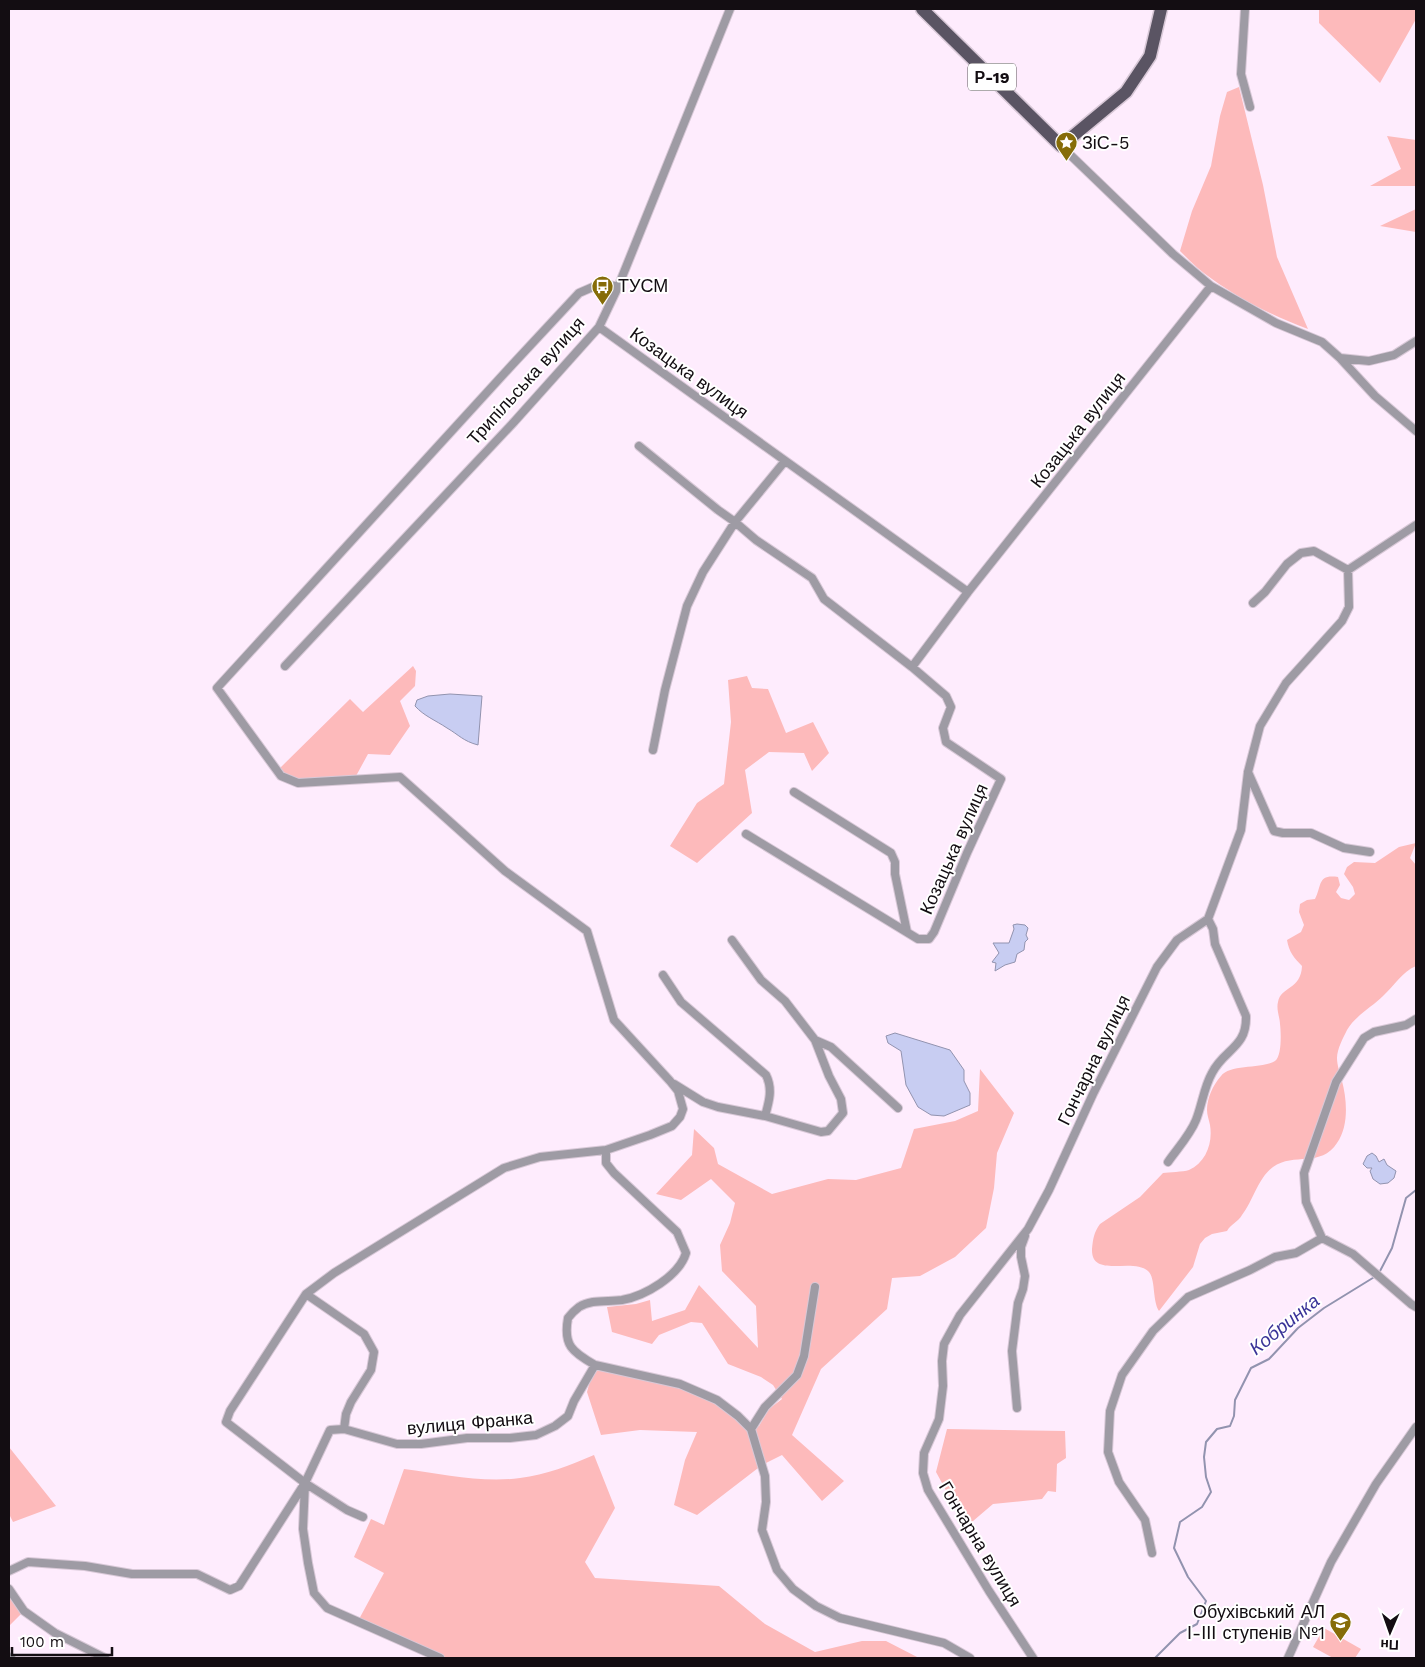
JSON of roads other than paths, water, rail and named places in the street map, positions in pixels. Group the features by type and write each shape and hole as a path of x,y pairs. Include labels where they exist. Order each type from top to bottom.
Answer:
{"main road":[{"name":"Р-19","path":"922,9 1061,146"},
{"path":"1061,146 1126,92 1150,56 1161,9"}],"street":[{"name":"Трипільська вулиця","path":"285,666 514,422 599,327 618,287 730,9"},
{"path":"1245,9 1241,74 1250,107"},
{"path":"1061,146 1173,254 1210,286 1276,323 1322,342 1340,358 1375,396 1416,431"},
{"path":"363,1517 347,1510 304,1483 226,1422 230,1411 306,1294 334,1273 504,1168 540,1157 606,1150 672,1126 680,1117 683,1109 678,1091 614,1020 587,931 505,871 400,777 298,782 281,776 217,688 579,293 602,283 618,287"},
{"name":"Козацька вулиця","path":"912,667 968,592 1210,286"},
{"name":"Козацька вулиця","path":"599,327 968,592"},
{"path":"1340,358 1369,361 1394,355 1416,341"},
{"name":"Козацька вулиця","path":"639,446 756,540 812,578 824,599 912,667 946,696 951,707 943,728 946,742 1001,779 934,932 929,938 918,939 907,932"},
{"path":"653,750 687,606 703,572 735,522 785,461"},
{"path":"1348,570 1416,525"},
{"path":"1253,603 1265,592 1287,564 1301,553 1314,551 1348,570"},
{"path":"1168,1162 1195,1122 1211,1074 1216,1066 1242,1039 1247,1026 1246,1016 1215,944 1213,929 1208,919 1241,830 1248,772 1260,726 1286,682 1342,621 1349,608 1348,570"},
{"path":"1248,772 1274,830 1283,833 1311,833 1344,848 1370,852"},
{"path":"794,792 891,853 895,862 895,874 907,932"},
{"path":"746,834 907,932"},
{"name":"Гончарна вулиця","path":"1017,1408 1012,1351 1018,1303 1025,1276 1020,1257 1021,1248 1028,1229 1049,1190 1093,1094 1157,967 1177,940 1208,919"},
{"path":"670,1081 711,1104 766,1116 821,1132 828,1130 843,1113 841,1099 829,1076 815,1040 785,1000 761,980 732,940"},
{"path":"663,975 681,1002 766,1075 769,1082 770,1096 766,1116"},
{"path":"1416,1019 1406,1025 1374,1032 1364,1038 1336,1082 1304,1173 1306,1202 1322,1238 1353,1254 1416,1307"},
{"path":"815,1040 831,1047 898,1108"},
{"path":"606,1150 606,1163 677,1232 686,1253 683,1263 662,1283 641,1294 623,1300 593,1302 580,1306 568,1318 566,1338 571,1347 595,1365 680,1384 717,1400 751,1429 766,1476 766,1502 762,1530 776,1570 793,1589 816,1606 840,1618 944,1643 970,1658"},
{"name":"Гончарна вулиця","path":"1028,1229 960,1315 944,1344 942,1361 943,1386 939,1418 924,1453 923,1473 928,1490 989,1591 1033,1658"},
{"path":"1152,1553 1145,1520 1120,1482 1108,1452 1110,1411 1122,1374 1153,1331 1188,1297 1275,1257 1296,1254 1322,1238"},
{"path":"751,1429 765,1407 797,1375 804,1356 815,1287"},
{"path":"9,1571 28,1562 85,1566 132,1574 197,1574 230,1590 239,1586 304,1483 330,1430 344,1429 346,1414 371,1370 374,1352 364,1334 306,1294"},
{"name":"вулиця Франка","path":"344,1429 397,1444 421,1444 467,1438 510,1438 536,1435 555,1426 568,1416 574,1401 595,1365"},
{"path":"1288,1658 1331,1562 1376,1484 1416,1427"},
{"path":"304,1483 303,1529 314,1594 327,1608 440,1658"},
{"path":"9,1589 24,1610 55,1633 105,1658"}],"water":[{"path":"450,694 482,696 478,745 461,738 415,706 417,700 428,696"},
{"path":"1013,925 1025,925 1028,928 1026,935 1028,939 1025,942 1024,950 1017,954 1015,962 995,971 996,963 992,962 999,953 993,943 1009,943 1014,929"},
{"path":"895,1033 950,1050 964,1070 964,1081 970,1093 970,1105 944,1116 931,1115 918,1107 906,1085 901,1051 888,1043 886,1036"},
{"path":"1372,1153 1379,1162 1384,1159 1387,1165 1396,1171 1394,1178 1388,1183 1380,1184 1373,1179 1370,1171 1372,1168 1367,1168 1363,1164 1367,1156"}],"waterway":[{"name":"Кобринка","path":"1379,1273 1392,1248 1406,1198 1416,1190"},
{"name":"Кобринка","path":"1155,1658 1180,1633 1197,1624 1206,1601 1188,1577 1174,1548 1180,1522 1202,1507 1211,1492 1206,1477 1204,1457 1206,1442 1217,1429 1230,1426 1234,1416 1235,1400 1251,1368 1269,1359 1298,1328 1324,1308 1376,1276"}],"place":[{"name":"ЗіС-5","path":"1066,162"},
{"name":"ТУСМ","path":"602,305"},
{"name":"Обухівський АЛ І-ІІІ ступенів №1","path":"1341,1641"}]}
